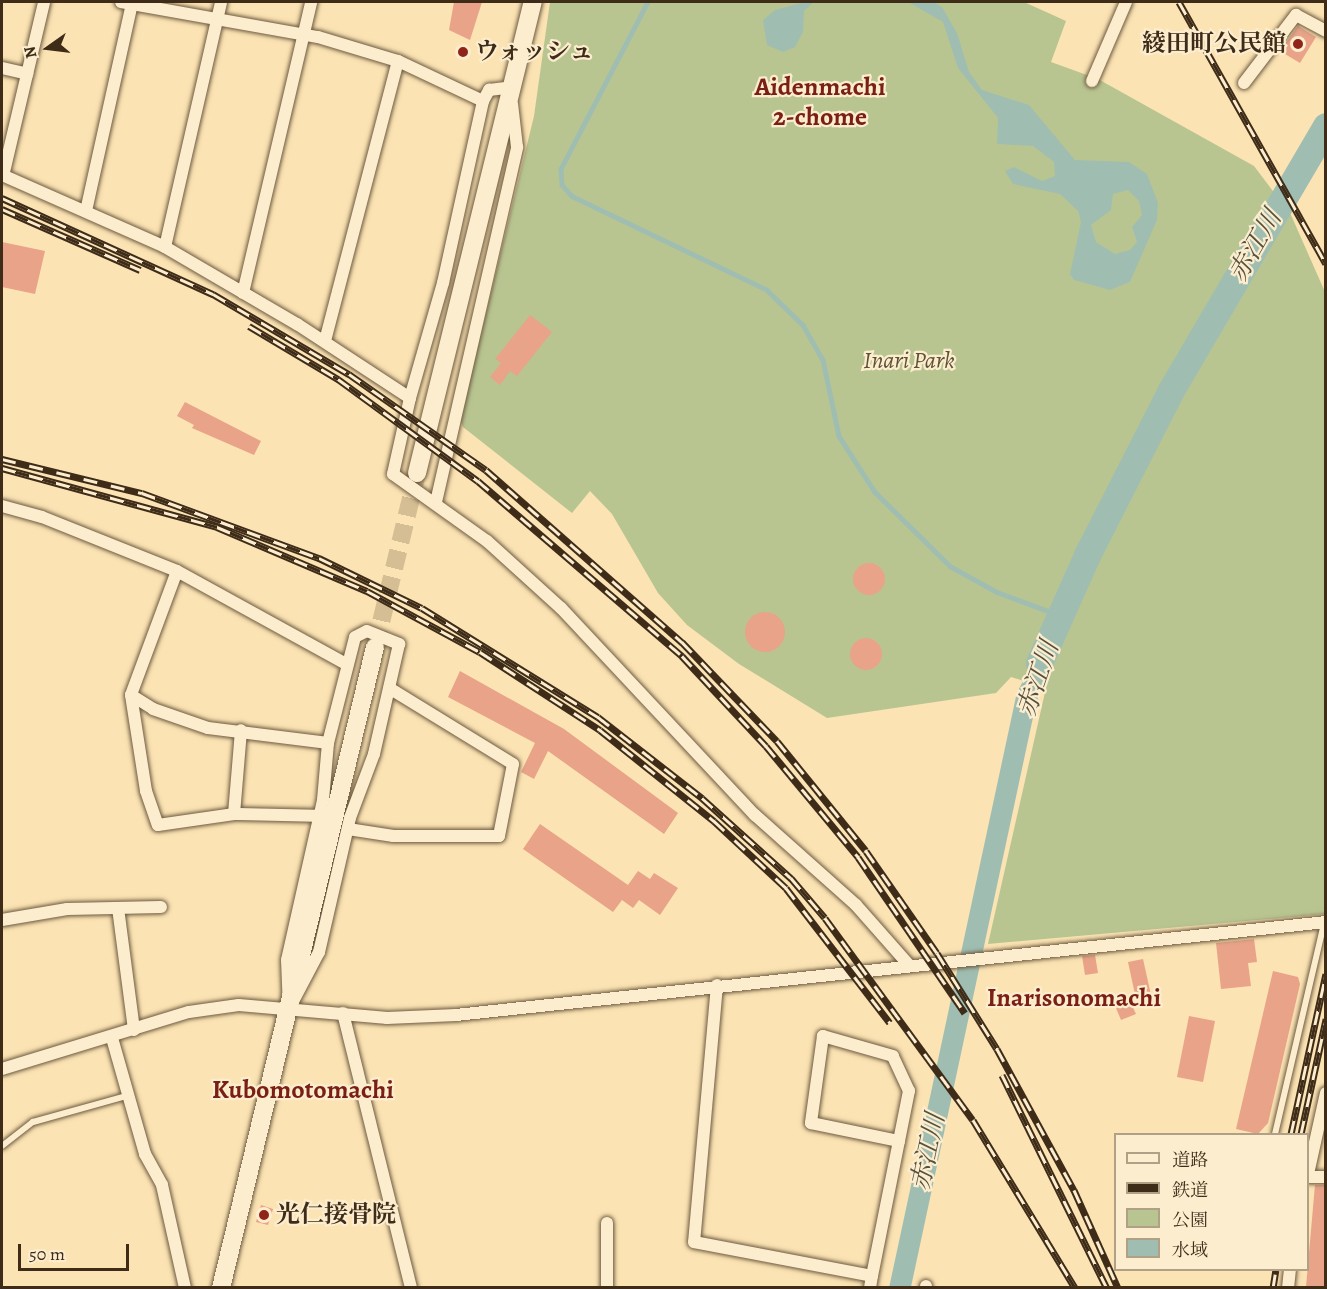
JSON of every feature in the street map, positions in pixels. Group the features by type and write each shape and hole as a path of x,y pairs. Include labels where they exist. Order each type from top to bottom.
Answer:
{"street":[{"path":"44,2 2,176 86,211 165,248 325,341 410,398"},
{"path":"86,211 126,2 306,34 398,61 483,101"},
{"path":"165,248 221,2"},
{"path":"243,293 306,34 311,2"},
{"path":"417,473 533,2"},
{"path":"1092,81 1126,2"},
{"path":"1244,83 1296,15 1326,31"},
{"path":"325,341 398,61"},
{"path":"2,68 27,74"},
{"path":"512,93 489,90 483,101 443,283 410,398 393,474 436,502 561,608 755,815 856,905 908,964"},
{"path":"436,502 517,147 512,93"},
{"path":"2,506 42,517 177,572 346,664"},
{"path":"177,572 131,695 146,791 158,825 234,813 320,816"},
{"path":"367,631 399,644 374,754 348,829 319,952 289,1009 286,960 320,816 328,743 346,664 355,638 367,631"},
{"path":"221,1287 375,647"},
{"path":"348,829 393,836 499,836 513,764 389,688"},
{"path":"131,695 153,709 208,728 241,730 328,743"},
{"path":"234,813 241,730"},
{"path":"2,920 67,909 161,907"},
{"path":"118,908 134,1030"},
{"path":"2,1069 112,1038 189,1012 239,1005 387,1018 456,1015 908,964 990,958 1325,922"},
{"path":"717,985 694,1242 871,1282 899,1142 909,1091 893,1056 823,1036 811,1123 899,1142"},
{"path":"343,1013 411,1287"},
{"path":"112,1038 146,1154 162,1185 185,1287"},
{"path":"1309,1170 1326,1093"},
{"path":"1309,1175 1326,1178"},
{"path":"607,1223 607,1287"},
{"path":"1288,1287 1290,1271"}],"lane":[{"path":"1275,1133 1325,922"},
{"path":"2,1146 33,1122 130,1095"}],"green space":[{"name":"Inari Park","path":"550,2 1024,2 1066,21 1051,62 1098,79 1254,166 1291,215 1325,292 1325,914 988,944 1046,688 1011,677 996,693 827,718 739,664 687,625 658,593 612,514 590,491 572,513 463,427 460,420 534,116"}],"water":[{"path":"805,2 814,2 804,11 803,32 795,47 783,52 767,45 763,20 775,10"},
{"path":"908,2 934,2 942,7 957,33 969,72 982,90 1029,105 1075,160 1129,162 1147,174 1158,203 1157,220 1130,282 1110,290 1074,280 1070,274 1081,222 1078,211 1060,194 1013,184 1005,171 1014,167 1042,181 1055,176 1054,162 1033,146 997,144 998,118 958,68 943,22","holes":["1128,190 1139,201 1142,215 1132,227 1137,242 1130,250 1115,254 1096,242 1091,225 1111,210 1113,194"]},
{"path":"1063,612 1035,708 911,1287 889,1288 1017,692"}],"building":[{"path":"454,2 482,2 470,40 449,30"},
{"path":"1298,26 1316,37 1300,63 1280,51"},
{"path":"2,242 45,251 35,294 2,287"},
{"path":"530,315 552,332 517,376 510,371 500,385 490,377 501,363 495,359"},
{"path":"185,402 261,441 254,455 192,428 194,425 177,416"},
{"path":"869,563 880,568 885,579 880,590 869,595 858,590 853,579 858,568"},
{"path":"765,612 779,618 785,632 779,646 765,652 751,646 745,632 751,618"},
{"path":"866,638 877,643 882,654 877,665 866,670 855,665 850,654 855,643"},
{"path":"460,671 564,729 678,813 664,834 548,751 534,779 521,772 535,743 448,697"},
{"path":"540,824 628,885 638,871 650,879 654,873 678,888 660,915 639,900 633,908 622,900 613,912 523,849"},
{"path":"1254,939 1257,962 1248,963 1251,986 1221,989 1216,943"},
{"path":"1095,955 1098,973 1085,975 1082,956"},
{"path":"1143,959 1151,995 1136,999 1128,962"},
{"path":"1273,971 1298,977 1300,984 1268,1123 1259,1133 1236,1129"},
{"path":"1127,995 1136,1014 1121,1020 1113,1001"},
{"path":"1189,1016 1215,1021 1203,1082 1177,1077"},
{"path":"1315,1185 1326,1185 1326,1287 1306,1287"},
{"name":"光仁接骨院","path":"261,1205 273,1209 268,1225 256,1222"}],"waterway":[{"path":"648,2 561,169 562,185 572,196 767,290 803,325 823,360 839,436 875,492 950,566 997,592 1059,615"},
{"name":"赤江川","path":"1039,663 1087,555 1171,390 1326,126"}],"tunnel":[{"path":"375,647 417,473"}],"railway":[{"path":"1179,2 1326,264"},
{"path":"2,198 213,294 349,374 486,470 682,642 777,741 866,851 937,953 997,1049 1074,1190 1118,1288"},
{"path":"2,209 140,270"},
{"path":"249,326 338,379 478,481 682,656 766,746 858,857 965,1013"},
{"path":"2,459 142,493 319,558 422,608 598,717 702,798 791,878 825,918 973,1120 1075,1288"},
{"path":"2,468 217,527 367,591 480,652 600,730 714,821 786,888 890,1023"},
{"path":"1291,1133 1326,974"},
{"path":"1301,1133 1326,1019"},
{"path":"1002,1075 1107,1288"},
{"path":"1273,1288 1276,1271"}],"place":[{"name":"綾田町公民館","path":"1298,44"},
{"name":"ウォッシュ","path":"463,52"},
{"name":"光仁接骨院","path":"264,1215"}],"district":[{"name":"Aidenmachi 2-chome","path":"820,102"},
{"name":"Inarisonomachi","path":"1074,998"},
{"name":"Kubomotomachi","path":"303,1090"}]}
